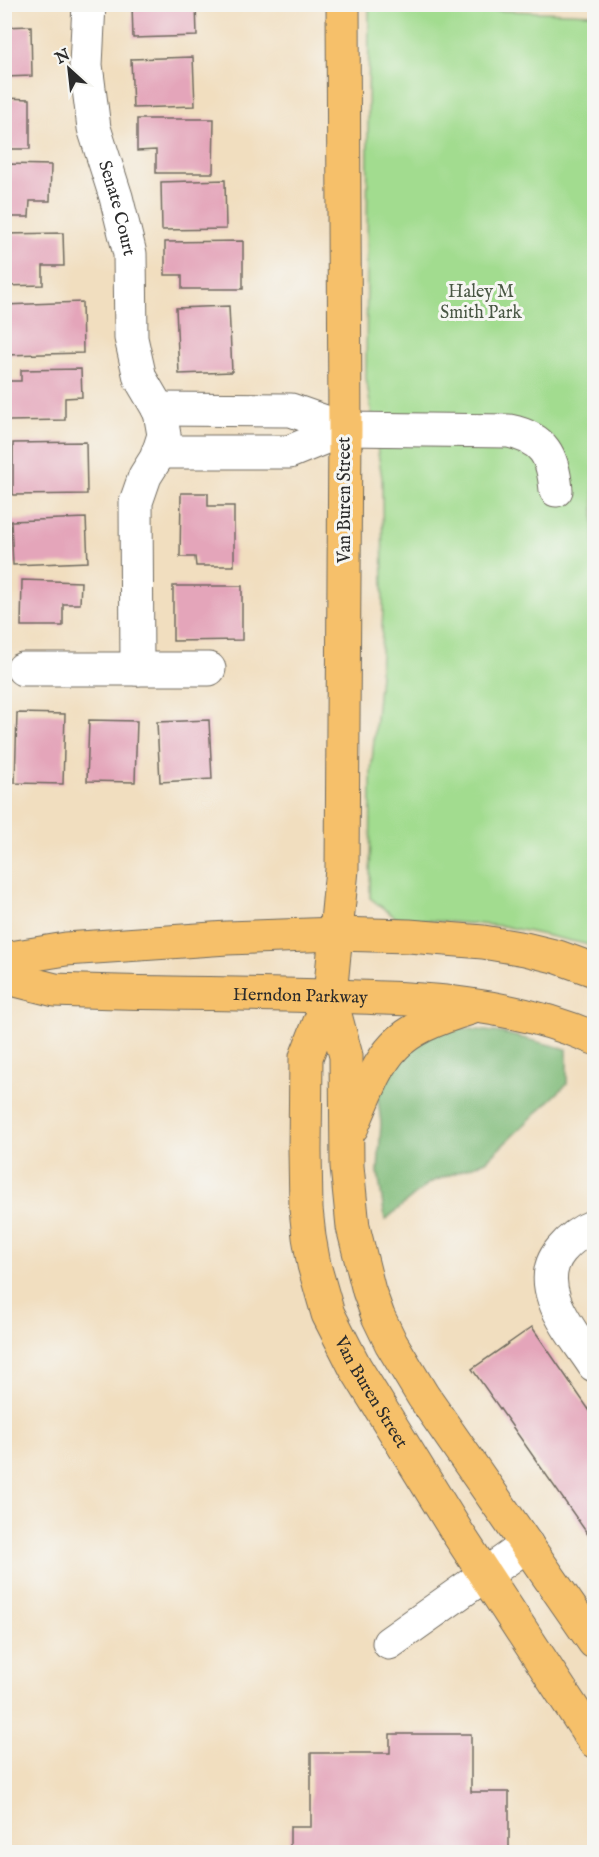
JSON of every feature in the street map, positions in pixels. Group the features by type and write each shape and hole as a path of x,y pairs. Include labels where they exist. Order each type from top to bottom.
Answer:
{"main road":[{"name":"Van Buren Street","path":"344,4 345,429 342,869 330,996 306,1057 304,1150 309,1238 321,1290 332,1323 355,1367 485,1575 594,1741"},
{"path":"4,959 78,949 228,938 336,934 409,936 483,942 558,957 594,970"},
{"name":"Herndon Parkway","path":"4,977 55,990 423,999 482,1005 521,1013 594,1038"},
{"name":"Van Buren Street","path":"330,996 346,1056 346,1143 352,1227 378,1316 391,1344 417,1388 594,1642"},
{"path":"346,1143 376,1070 395,1044 430,1022 482,1005"}],"street":[{"name":"Senate Court","path":"89,4 86,65 94,128 116,197 130,254 131,338 140,378 158,409 164,435 136,502 137,669"},
{"path":"158,409 291,410 345,429 509,431 523,434 534,440 549,456 556,490"},
{"path":"158,453 289,452 345,429"},
{"path":"23,669 209,669"},
{"path":"594,1226 574,1236 557,1255 550,1279 551,1292 560,1314 594,1365"},
{"path":"389,1643 527,1545"}],"green space":[{"name":"Haley M Smith Park","path":"369,6 594,14 594,948 503,926 396,918 370,898 371,772 380,674 383,607 382,478 366,378"},
{"path":"453,1027 502,1033 567,1049 567,1084 486,1161 429,1183 385,1220 378,1172 381,1123 377,1091 387,1038"}],"building":[{"path":"132,4 196,4 197,36 133,38"},
{"path":"31,26 32,76 4,77 4,27"},
{"path":"193,57 195,106 133,108 131,59"},
{"path":"4,98 30,99 30,149 4,149"},
{"path":"137,119 214,119 213,173 156,173 156,150 137,151"},
{"path":"4,164 51,165 50,201 30,201 29,217 4,217"},
{"path":"225,180 226,229 162,230 161,182"},
{"path":"63,233 64,266 43,266 43,285 4,286 4,234"},
{"path":"243,241 243,289 182,289 182,275 165,275 165,242"},
{"path":"82,302 83,353 4,355 4,305"},
{"path":"229,306 232,372 179,374 176,308"},
{"path":"81,369 82,397 65,398 65,420 8,421 7,381 21,381 21,370"},
{"path":"86,442 87,494 13,495 13,443"},
{"path":"181,493 208,493 208,506 234,506 234,566 196,566 195,557 180,557"},
{"path":"86,518 88,562 13,565 11,521"},
{"path":"22,580 81,582 80,604 63,604 63,626 21,626"},
{"path":"173,586 242,586 242,640 173,641"},
{"path":"17,713 65,714 63,784 15,783"},
{"path":"89,720 137,721 135,782 87,781"},
{"path":"209,720 212,779 160,782 157,722"},
{"path":"532,1327 594,1417 594,1543 472,1369"},
{"path":"390,1734 471,1734 471,1792 509,1792 509,1850 549,1850 549,1852 290,1852 290,1827 311,1827 311,1753 390,1753"}]}
